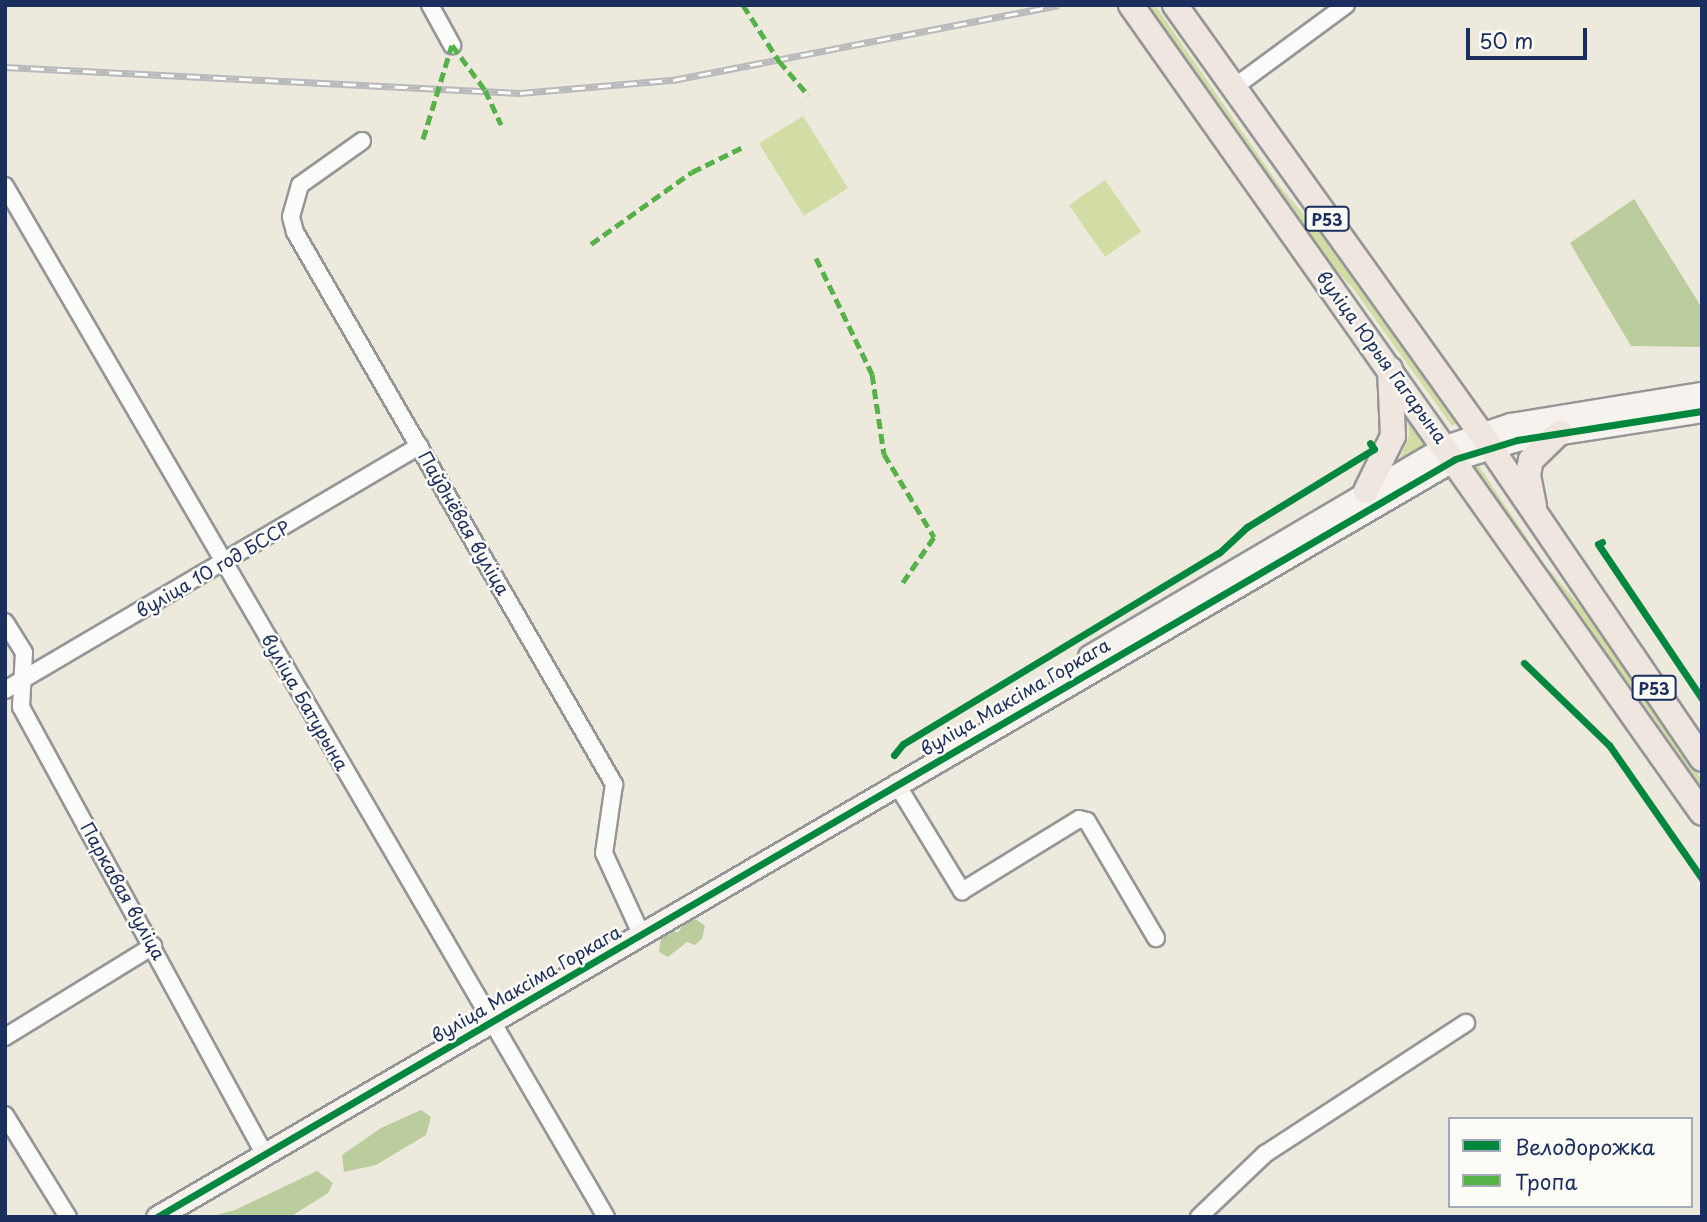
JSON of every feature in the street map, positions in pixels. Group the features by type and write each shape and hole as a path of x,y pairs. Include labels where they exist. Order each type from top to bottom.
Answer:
{"main road":[{"name":"вуліца Юрыя Гагарына","path":"1131,5 1451,453 1702,813"},
{"name":"вуліца Юрыя Гагарына","path":"1175,5 1485,439 1702,759"},
{"path":"1366,491 1393,436 1390,369"},
{"path":"1536,514 1528,475 1531,460 1560,432"}],"street":[{"path":"430,5 452,45"},
{"path":"1233,88 1346,5"},
{"name":"Паўднёвая вуліца","path":"362,141 300,185 291,217 295,232 614,784 604,853 641,934"},
{"name":"вуліца Батурына","path":"5,186 606,1217"},
{"name":"вуліца Максіма Горкага","path":"896,783 978,723 1366,491 1485,439 1555,415 1702,393"},
{"name":"вуліца Максіма Горкага","path":"1485,439 1560,432 1702,411"},
{"name":"вуліца 10 год БССР","path":"5,690 420,446"},
{"name":"вуліца Максіма Горкага","path":"157,1217 492,1022 1451,453"},
{"name":"Паркавая вуліца","path":"5,622 24,653 22,707 265,1155"},
{"path":"896,783 962,891 1079,819 1087,821 1156,937"},
{"path":"5,1037 153,946"},
{"path":"1199,1217 1265,1154 1466,1023"},
{"path":"5,1115 68,1217"}],"green space":[{"path":"1142,5 1155,5 1281,188 1326,240 1457,423 1452,426 1352,287 1315,250"},
{"path":"803,116 848,188 804,216 759,144"},
{"path":"1105,180 1141,232 1105,257 1069,205"},
{"path":"1634,199 1702,308 1702,347 1631,346 1570,243"},
{"path":"1408,418 1429,444 1398,463 1409,436"},
{"path":"1477,463 1544,564 1588,615 1643,693 1702,780 1702,789 1639,697 1549,580 1472,465"},
{"path":"687,920 697,920 705,926 702,939 695,945 687,942 668,957 659,952 661,937 669,931 678,932"},
{"path":"421,1110 431,1117 426,1135 376,1165 344,1172 342,1155 381,1128"},
{"path":"317,1171 333,1183 328,1193 290,1217 208,1217 235,1210"}],"railway":[{"path":"5,67 520,93 673,80 1059,5"}],"marked path":[{"path":"743,5 779,61 808,95"},
{"path":"452,45 485,90 501,124"},
{"path":"423,139 452,45"},
{"path":"591,244 692,172 741,148"},
{"path":"816,258 872,374 884,454 934,537 901,585"}],"cycle path":[{"path":"157,1217 1455,459 1517,440 1702,411"},
{"path":"894,755 903,744 1219,553 1247,527 1374,449 1370,443"},
{"path":"1602,542 1598,544 1702,699"},
{"path":"1524,663 1609,745 1702,879"}]}
